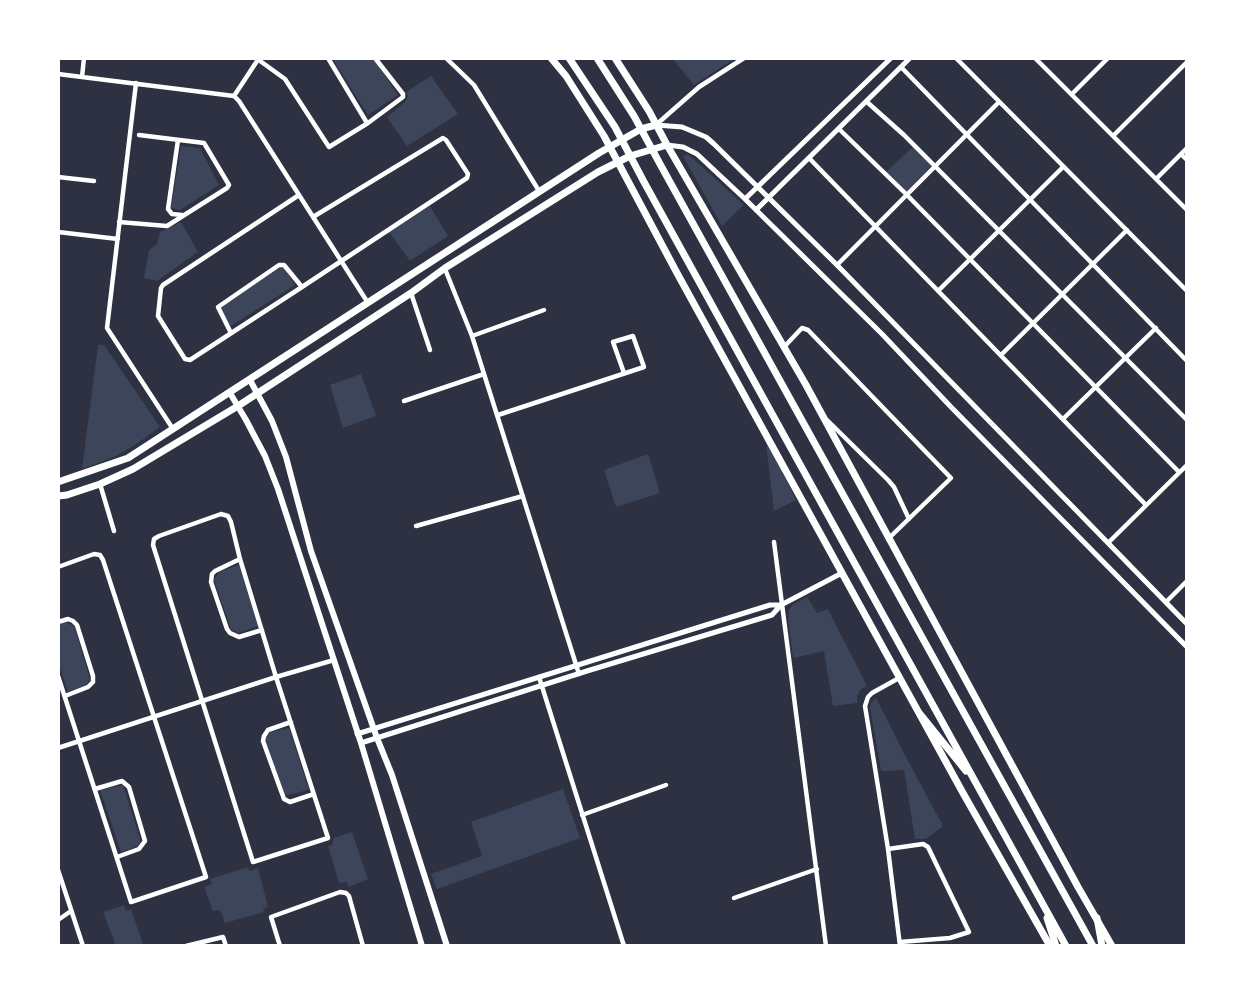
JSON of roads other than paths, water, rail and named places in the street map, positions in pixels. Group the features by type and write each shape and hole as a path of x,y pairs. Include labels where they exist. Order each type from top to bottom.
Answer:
{"main road":[{"path":"551,58 566,76 609,146 963,793 1050,946"},
{"path":"569,58 615,127 1066,946"},
{"path":"597,58 634,116 1093,946"},
{"path":"615,58 821,414 1112,946"},
{"path":"58,482 128,458 609,146 656,125"},
{"path":"58,496 126,473 257,394 445,268 598,172 630,156 667,145"},
{"path":"250,380 272,421 286,457 311,551 392,775 446,946"},
{"path":"230,393 265,456 278,489 361,743 422,946"},
{"path":"920,714 978,786"},
{"path":"1044,908 1056,946"},
{"path":"1097,918 1102,946"}],"street":[{"path":"82,77 84,58"},
{"path":"234,96 258,58 285,79 329,147 403,97 375,58"},
{"path":"328,58 368,123"},
{"path":"446,58 474,85 539,191"},
{"path":"745,199 891,58"},
{"path":"756,210 910,58"},
{"path":"956,58 1187,291"},
{"path":"1035,58 1187,210"},
{"path":"1072,94 1108,58"},
{"path":"656,125 699,87 742,59"},
{"path":"1113,136 1187,62"},
{"path":"901,67 1187,361"},
{"path":"58,74 234,96 368,304"},
{"path":"136,83 107,328 173,429"},
{"path":"866,102 935,167 1187,421"},
{"path":"837,265 999,102"},
{"path":"656,125 682,127 706,138 837,265 1187,624"},
{"path":"839,129 1180,472"},
{"path":"119,222 169,225 229,185 204,143 139,135"},
{"path":"299,195 163,285 158,316 188,360 468,176 443,138 313,217"},
{"path":"178,140 168,209 172,214 184,215"},
{"path":"667,145 683,147 696,154 745,199 1187,647"},
{"path":"1156,179 1187,148"},
{"path":"1181,154 1187,160"},
{"path":"809,158 1146,505"},
{"path":"938,291 1063,167"},
{"path":"58,177 94,181"},
{"path":"1000,355 1127,230"},
{"path":"58,232 117,239"},
{"path":"230,333 218,307 279,265 284,265 302,287"},
{"path":"445,268 472,336 579,674"},
{"path":"411,293 430,350"},
{"path":"472,336 544,310"},
{"path":"784,348 802,328 808,330 951,478 888,538"},
{"path":"1063,419 1156,328"},
{"path":"498,415 644,367 633,336 613,342 624,373"},
{"path":"404,401 484,374"},
{"path":"821,414 894,487 909,519"},
{"path":"1108,543 1187,465"},
{"path":"100,484 114,531"},
{"path":"416,526 523,496"},
{"path":"221,514 228,516 231,522 276,677 328,838 253,862 202,702 153,539 221,514"},
{"path":"774,542 826,946"},
{"path":"58,567 93,554 100,555 103,560 206,877 131,902 58,676"},
{"path":"240,559 215,570 211,582 230,634 239,636 262,630"},
{"path":"361,743 772,615 781,605 842,573"},
{"path":"1166,602 1187,582"},
{"path":"357,734 770,605 781,605"},
{"path":"58,622 68,619 77,625 93,676 93,682 88,687 65,696"},
{"path":"58,748 334,660"},
{"path":"539,677 624,946"},
{"path":"888,849 923,844 928,848 969,932 950,938 900,944 865,706 872,693 900,678"},
{"path":"291,722 268,730 263,741 284,799 290,802 314,794"},
{"path":"95,789 121,781 129,787 145,841 139,849 117,857"},
{"path":"582,815 666,786"},
{"path":"734,898 817,869"},
{"path":"58,870 83,946"},
{"path":"280,946 271,917 340,892 349,895 363,946"},
{"path":"58,920 71,911"},
{"path":"186,946 223,937 226,946"}]}
